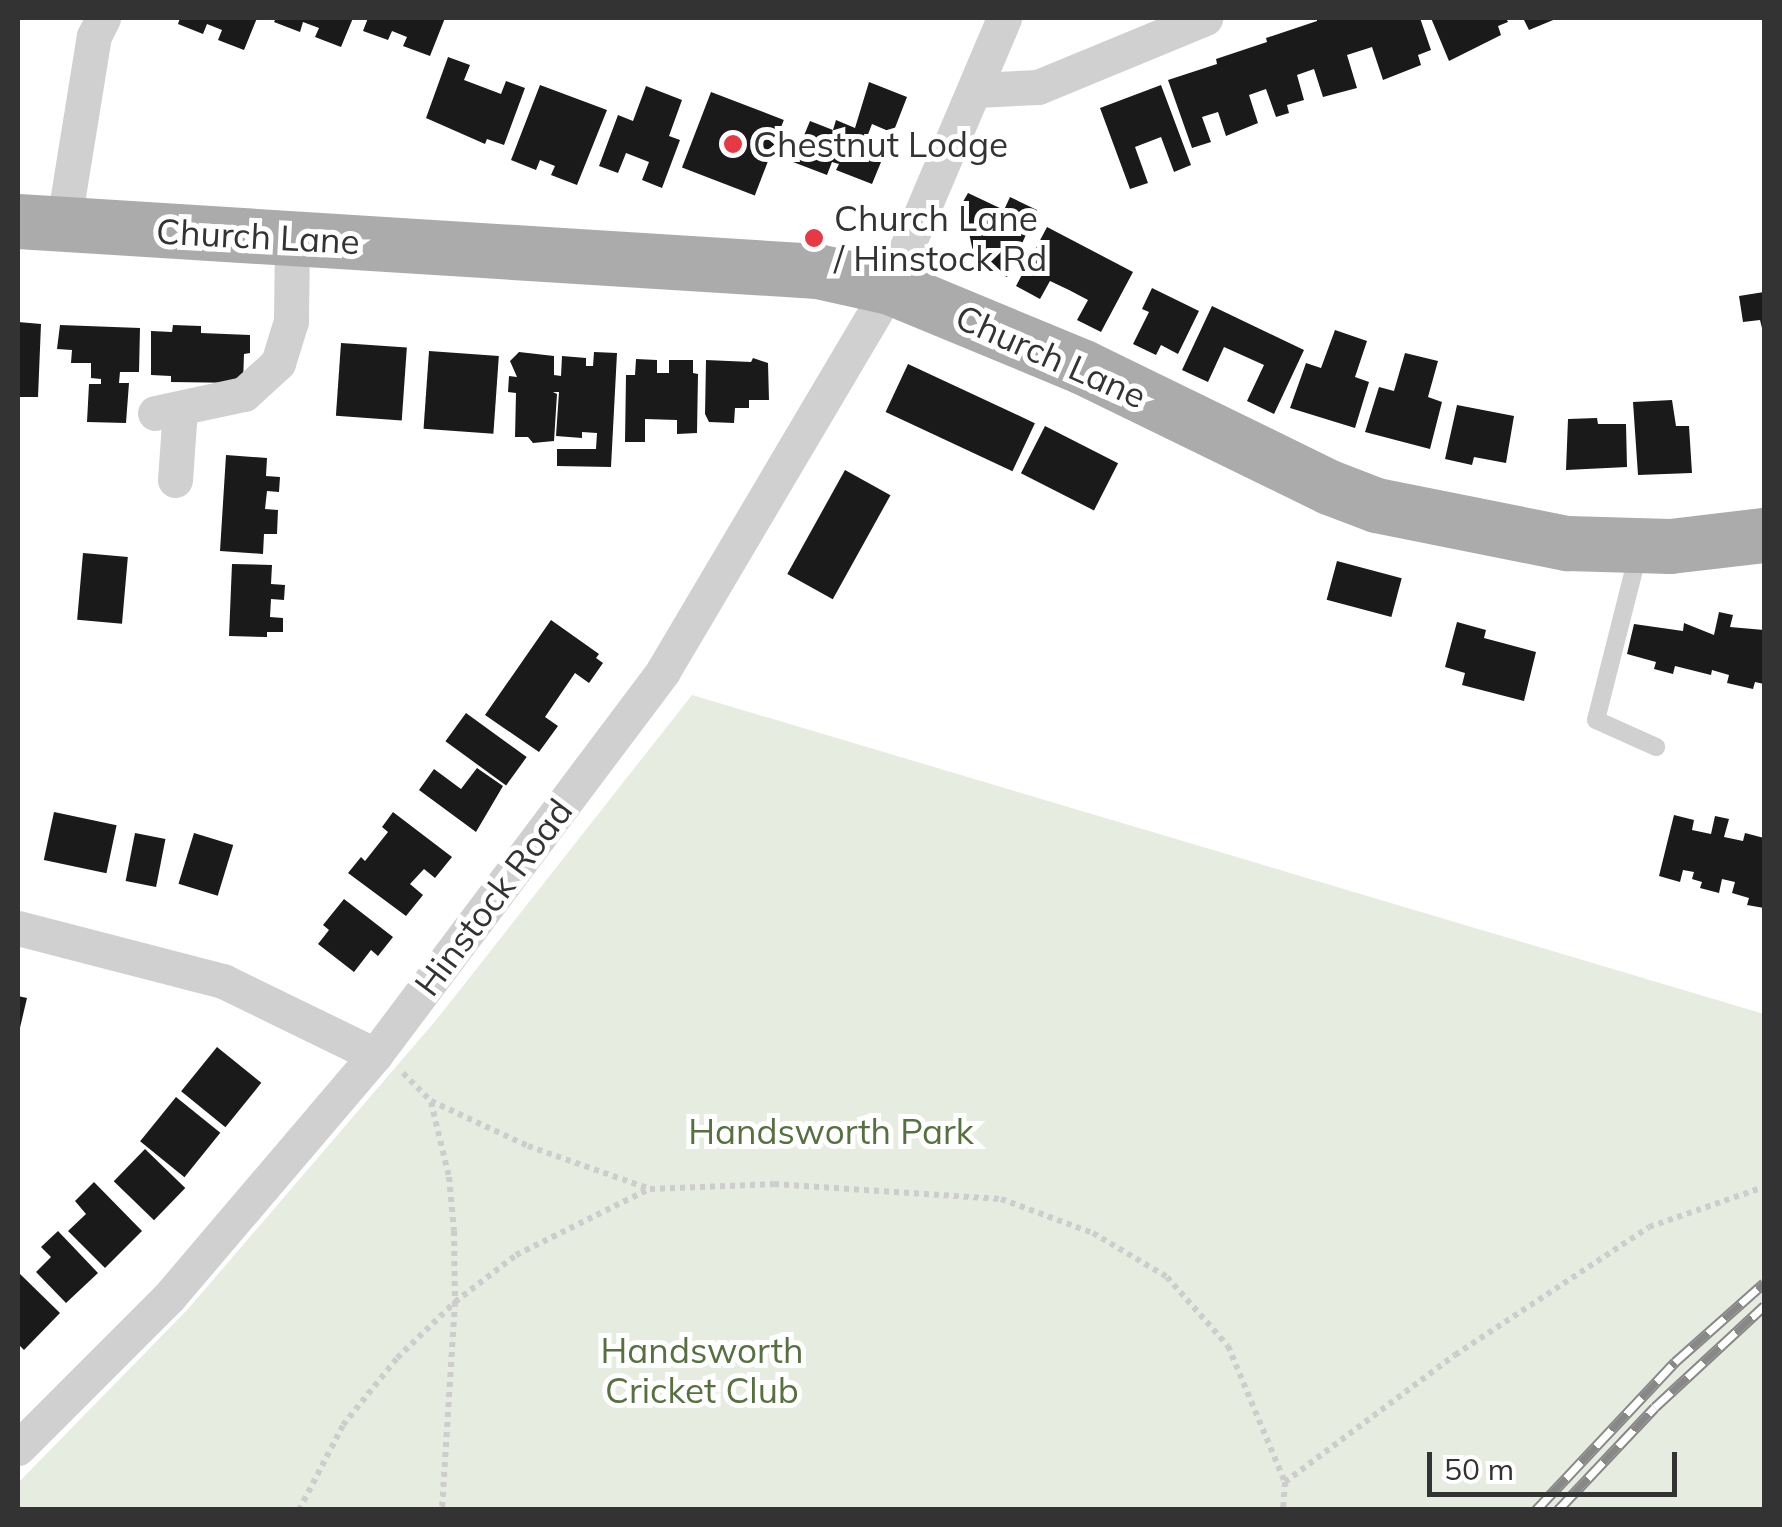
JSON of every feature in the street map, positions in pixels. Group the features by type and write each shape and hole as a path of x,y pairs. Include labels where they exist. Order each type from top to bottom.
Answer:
{"main road":[{"name":"Church Lane","path":"42,224 292,235 818,271 890,287 1083,367 1329,487 1376,505 1567,542 1640,545 1764,535"}],"street":[{"path":"42,224 67,202 94,36 103,18"},
{"name":"Hinstock Road","path":"18,1448 169,1297 375,1056 663,670 890,287 1004,18"},
{"path":"976,90 1038,88 1205,18"},
{"path":"175,480 168,411 244,394 278,363 291,322 292,235"},
{"path":"18,928 223,982 375,1056"}],"lane":[{"path":"1640,545 1596,720 1656,747"}],"path":[{"path":"375,1056 394,1065 431,1100 528,1146 650,1188 793,1185 1001,1199 1093,1233 1168,1277 1228,1346 1285,1482 1284,1510"},
{"path":"431,1100 449,1178 455,1302 442,1510"},
{"path":"1285,1482 1454,1354 1649,1227 1764,1187"},
{"path":"298,1510 343,1425 397,1358 455,1302 516,1255 650,1188"}],"green space":[{"name":"Handsworth Park","path":"692,695 1764,1014 1764,1509 18,1509 18,1483 188,1309 437,1019"}],"building":[{"path":"180,18 257,18 244,50 218,40 222,30 207,24 203,34 178,24"},
{"path":"276,18 353,18 341,47 315,37 319,28 303,22 300,32 274,22"},
{"path":"368,18 445,18 430,56 403,46 407,37 392,31 388,40 363,31"},
{"path":"1317,18 1420,18 1431,50 1418,55 1421,65 1383,80 1372,47 1347,55 1357,88 1323,97 1314,69 1297,75 1304,100 1287,105 1289,113 1276,117 1266,89 1249,95 1258,123 1226,136 1218,112 1202,117 1211,142 1192,148 1168,80 1217,64 1216,59 1267,42 1266,38"},
{"path":"1431,18 1506,18 1508,22 1498,26 1501,35 1449,61"},
{"path":"1523,18 1558,18 1529,30"},
{"path":"448,57 470,65 464,80 501,94 506,81 525,88 504,145 487,139 485,144 426,118"},
{"path":"869,82 907,97 893,133 872,124 867,137 888,145 872,184 836,170 839,164 832,162 827,175 793,162 810,121 833,130 836,120 855,128"},
{"path":"540,85 607,110 577,185 551,175 555,166 540,160 536,170 511,160"},
{"path":"1161,85 1191,165 1174,172 1161,137 1135,147 1148,183 1130,189 1100,108"},
{"path":"646,86 682,100 669,136 680,140 662,188 642,180 649,162 626,153 618,173 599,166 618,115 633,121"},
{"name":"Chestnut Lodge","path":"711,92 784,120 755,196 682,168"},
{"path":"968,193 1004,210 1010,197 1037,210 1007,277 975,261 966,219 956,214"},
{"path":"1047,227 1133,272 1101,332 1077,320 1088,300 1050,281 1040,299 1016,286"},
{"path":"1152,288 1199,311 1178,354 1161,345 1156,355 1133,344 1149,312 1142,309"},
{"path":"1764,292 1763,332 1760,320 1743,322 1739,296"},
{"path":"1212,306 1304,350 1274,414 1247,401 1264,365 1224,347 1208,382 1182,370"},
{"path":"18,322 41,324 38,397 18,397"},
{"path":"60,325 140,328 139,372 120,372 119,383 129,383 126,423 87,422 89,384 101,384 101,379 91,378 91,363 71,363 72,350 57,349"},
{"path":"173,325 201,326 201,333 250,335 250,353 244,354 243,383 171,382 171,376 151,375 151,331 172,332"},
{"path":"1335,330 1367,341 1355,377 1369,382 1355,428 1290,408 1306,363 1321,368"},
{"path":"341,343 407,348 402,420 336,416"},
{"path":"429,351 499,356 493,434 424,429"},
{"path":"519,352 554,356 554,375 561,376 562,356 586,358 586,366 593,366 594,352 617,353 611,467 557,466 557,449 596,449 597,433 582,432 582,438 556,436 559,392 553,392 557,394 554,441 533,443 528,437 515,437 516,393 508,392 509,376 517,377 510,361"},
{"path":"1405,353 1438,361 1428,397 1442,402 1430,449 1365,432 1379,387 1394,391"},
{"path":"753,358 768,363 769,400 749,400 749,408 735,408 734,423 709,422 705,414 706,360 751,362"},
{"path":"636,359 657,360 657,373 669,373 669,360 693,360 693,373 698,374 697,433 677,434 677,420 645,419 645,442 625,442 626,375 635,375"},
{"path":"908,364 1035,423 1012,471 886,412"},
{"path":"1672,400 1676,426 1689,426 1692,473 1638,475 1633,402"},
{"path":"1457,405 1514,416 1506,463 1474,457 1472,465 1445,459"},
{"path":"1597,418 1598,424 1626,424 1627,467 1566,470 1568,419"},
{"path":"1045,426 1118,463 1094,510 1021,473"},
{"path":"226,455 267,458 266,476 280,477 279,492 267,491 265,509 278,510 277,534 264,534 263,554 220,551"},
{"path":"845,470 890,495 833,599 787,574"},
{"path":"83,553 128,557 122,624 77,620"},
{"path":"1337,561 1402,578 1391,617 1327,600"},
{"path":"232,564 272,565 271,584 285,585 284,600 271,599 270,617 283,618 283,632 267,632 267,637 229,636"},
{"path":"1719,612 1733,615 1730,627 1764,630 1764,684 1755,682 1753,689 1727,683 1729,675 1712,670 1711,675 1675,666 1673,674 1654,669 1656,662 1627,654 1634,624 1683,631 1684,623 1714,635"},
{"path":"551,620 599,654 596,658 603,663 589,683 575,673 545,717 558,726 539,752 485,715"},
{"path":"1457,622 1486,630 1484,638 1536,652 1524,701 1462,685 1465,673 1445,667"},
{"path":"466,713 527,757 506,785 445,741"},
{"path":"477,768 503,786 476,832 419,790 434,769 461,789"},
{"path":"54,812 117,825 106,873 44,860"},
{"path":"393,812 452,857 435,878 424,869 410,884 423,895 406,916 348,873 361,857 365,861 388,832 382,827"},
{"path":"1674,815 1694,820 1692,830 1711,834 1715,816 1729,819 1724,837 1743,841 1745,833 1764,838 1764,908 1747,905 1749,898 1732,893 1735,882 1722,879 1719,893 1700,888 1702,882 1692,879 1694,872 1683,870 1680,882 1659,876"},
{"path":"135,833 165,839 156,887 126,881"},
{"path":"194,833 233,845 218,896 179,884"},
{"path":"344,899 393,937 378,956 371,950 354,972 318,944 329,930 323,925"},
{"path":"18,996 27,998 19,1032 18,1032"},
{"path":"217,1047 261,1083 225,1127 181,1091"},
{"path":"176,1097 220,1133 184,1177 140,1141"},
{"path":"145,1149 185,1188 154,1220 114,1181"},
{"path":"94,1182 142,1231 105,1268 68,1231 86,1214 75,1201"},
{"path":"58,1231 98,1273 66,1303 36,1272 51,1257 41,1247"},
{"path":"18,1272 60,1313 24,1350 18,1344"}],"railway":[{"path":"1536,1510 1675,1362 1764,1283"},
{"path":"1558,1510 1655,1407 1764,1306"}],"place":[{"name":"Chestnut Lodge","path":"733,144"},
{"name":"Church Lane / Hinstock Rd","path":"814,238"}],"park label":[{"name":"Handsworth Cricket Club","path":"702,1370"}]}
